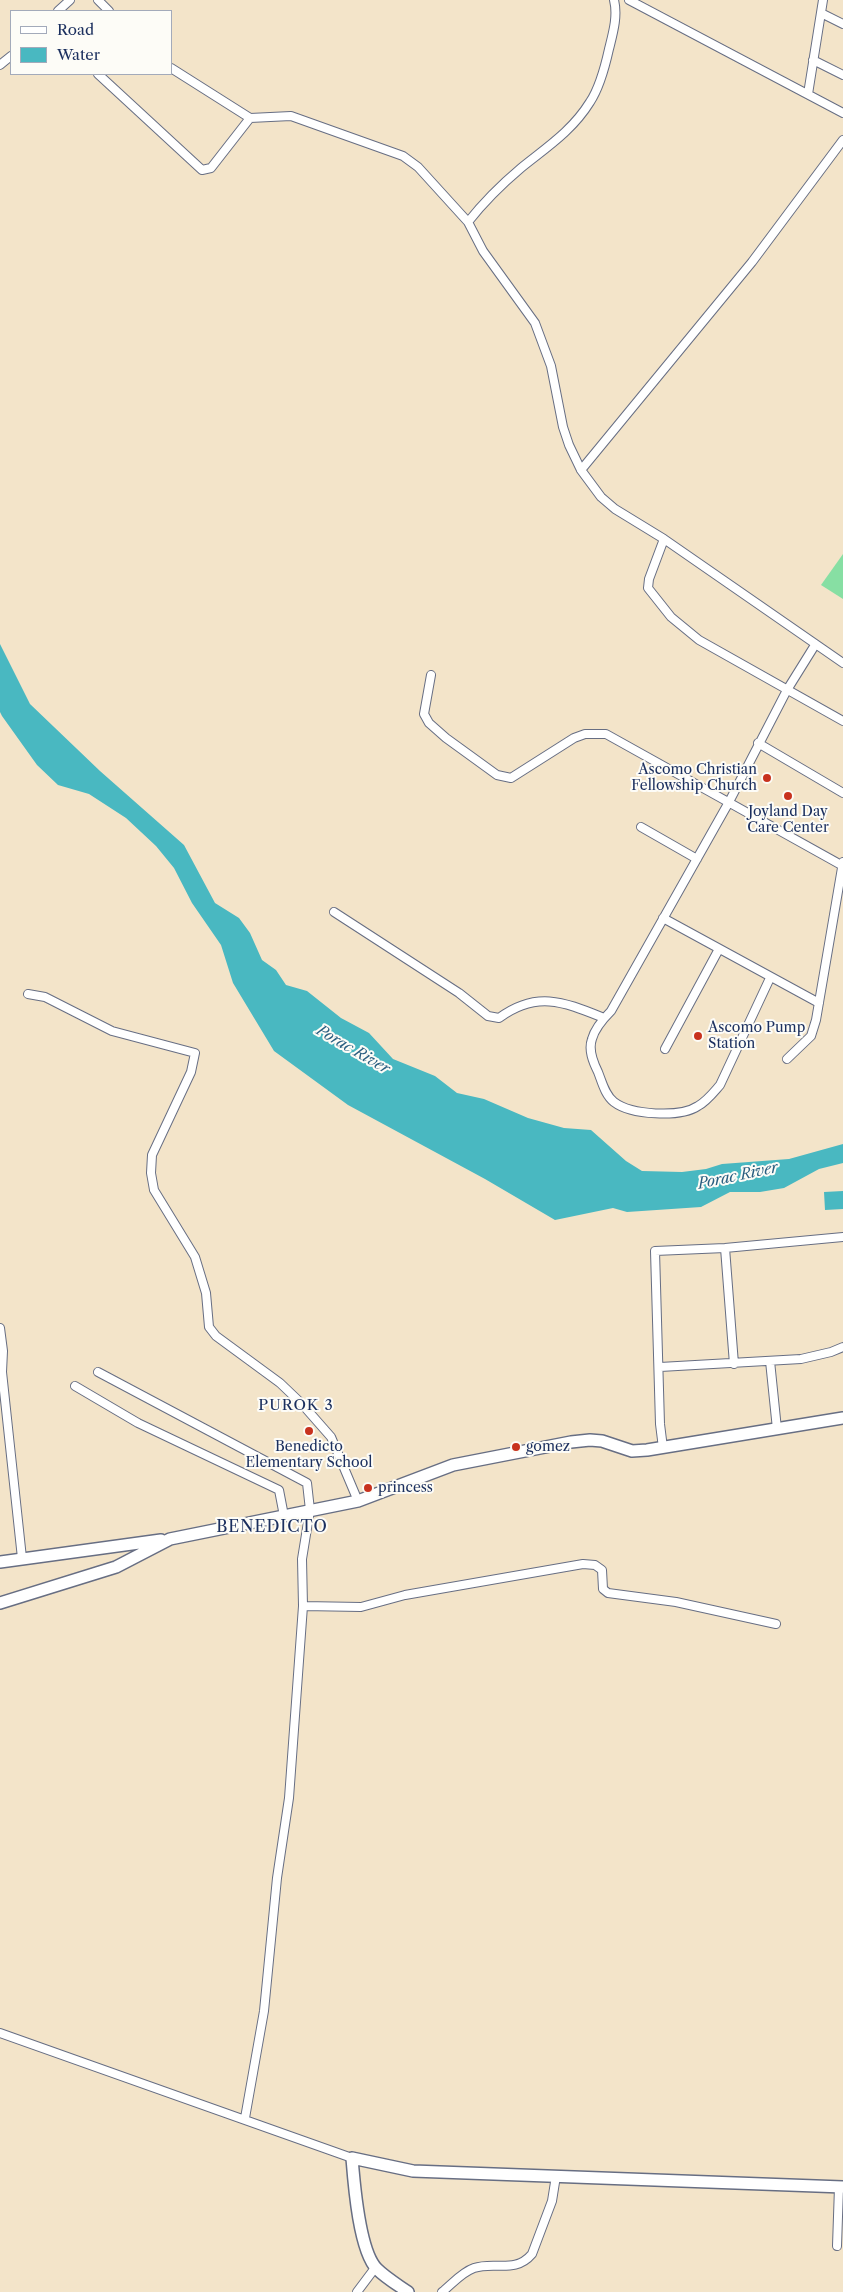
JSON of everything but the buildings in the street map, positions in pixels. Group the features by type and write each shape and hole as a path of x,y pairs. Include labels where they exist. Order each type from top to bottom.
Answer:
{"street":[{"path":"59,10 70,0"},
{"path":"98,0 108,10"},
{"path":"468,222 480,207 515,174 555,143 575,123 591,101 604,71 611,43 615,17 614,0"},
{"path":"629,0 843,113"},
{"path":"808,94 823,0"},
{"path":"821,13 843,24"},
{"path":"813,60 843,75"},
{"path":"172,69 250,118 291,116 403,156 418,167 468,222 483,251 538,330 551,366 564,427 574,456 581,470 601,497 615,509 664,539 843,663"},
{"path":"99,75 202,170 211,168 250,118"},
{"path":"581,470 752,262 843,140"},
{"path":"664,539 649,579 648,588 671,617 699,640 843,721"},
{"path":"770,978 720,1085 710,1097 697,1107 679,1113 656,1114 624,1107 614,1102 606,1093 590,1051 591,1040 604,1018 611,1011 697,859 787,690 815,644"},
{"path":"431,675 424,714 429,723 446,738 497,775 511,778 574,738 585,734 606,734 842,864 816,1020 810,1036 787,1059"},
{"path":"758,743 843,793"},
{"path":"641,827 697,859"},
{"path":"334,912 459,993 488,1016 499,1018 519,1006 543,1000 570,1006 604,1018"},
{"path":"663,918 819,1003"},
{"path":"665,1049 719,949"},
{"path":"28,994 45,997 112,1031 195,1053 188,1080 152,1155 151,1173 154,1190 195,1257 206,1293 209,1327 216,1336 280,1383 302,1404 331,1437 358,1502"},
{"path":"663,1448 660,1424 660,1366 655,1251 726,1248 843,1237"},
{"path":"726,1248 734,1364"},
{"path":"0,1328 2,1372 22,1558"},
{"path":"660,1366 734,1364 801,1359 831,1352 843,1347"},
{"path":"770,1361 777,1429"},
{"path":"98,1372 307,1483 310,1510 302,1559 303,1606 289,1798 277,1878 264,2011 245,2118"},
{"path":"75,1386 138,1423 279,1490 284,1516"},
{"path":"0,1562 170,1539 358,1502 453,1465 571,1442 602,1441 632,1451 663,1448 843,1418"},
{"path":"0,1603 116,1567 170,1539"},
{"path":"303,1606 361,1607 405,1595 583,1564 594,1565 602,1570 604,1589 608,1593 676,1602 776,1624"},
{"path":"0,2033 245,2118 352,2158 413,2171 841,2187 837,2246"},
{"path":"352,2158 357,2214 366,2245 376,2268 408,2292"},
{"path":"442,2292 476,2267 505,2267 526,2261 532,2254 552,2201 556,2176"},
{"path":"358,2292 376,2268"}],"green space":[{"path":"843,554 843,599 821,585"}],"water":[{"name":"Porac River","path":"0,644 30,704 100,771 184,845 215,903 239,918 250,933 262,960 276,970 286,985 307,991 341,1018 369,1033 393,1059 435,1076 457,1093 484,1099 528,1118 564,1128 591,1130 626,1161 642,1171 682,1172 706,1169 722,1164 789,1159 843,1144 843,1163 819,1169 784,1188 760,1192 730,1192 701,1207 627,1212 613,1208 555,1220 485,1179 348,1105 274,1051 233,983 221,945 192,903 174,868 156,846 126,818 89,794 58,785 37,765 0,712"},
{"path":"843,1191 843,1209 825,1210 824,1192"}],"place":[{"name":"Ascomo Christian Fellowship Church","path":"767,778"},
{"name":"Joyland Day Care Center","path":"788,796"},
{"name":"Ascomo Pump Station","path":"698,1036"},
{"name":"Benedicto Elementary School","path":"309,1431"},
{"name":"gomez","path":"516,1447"},
{"name":"princess","path":"368,1488"}],"district":[{"name":"PUROK 3","path":"296,1406"},
{"name":"BENEDICTO","path":"272,1527"}]}
